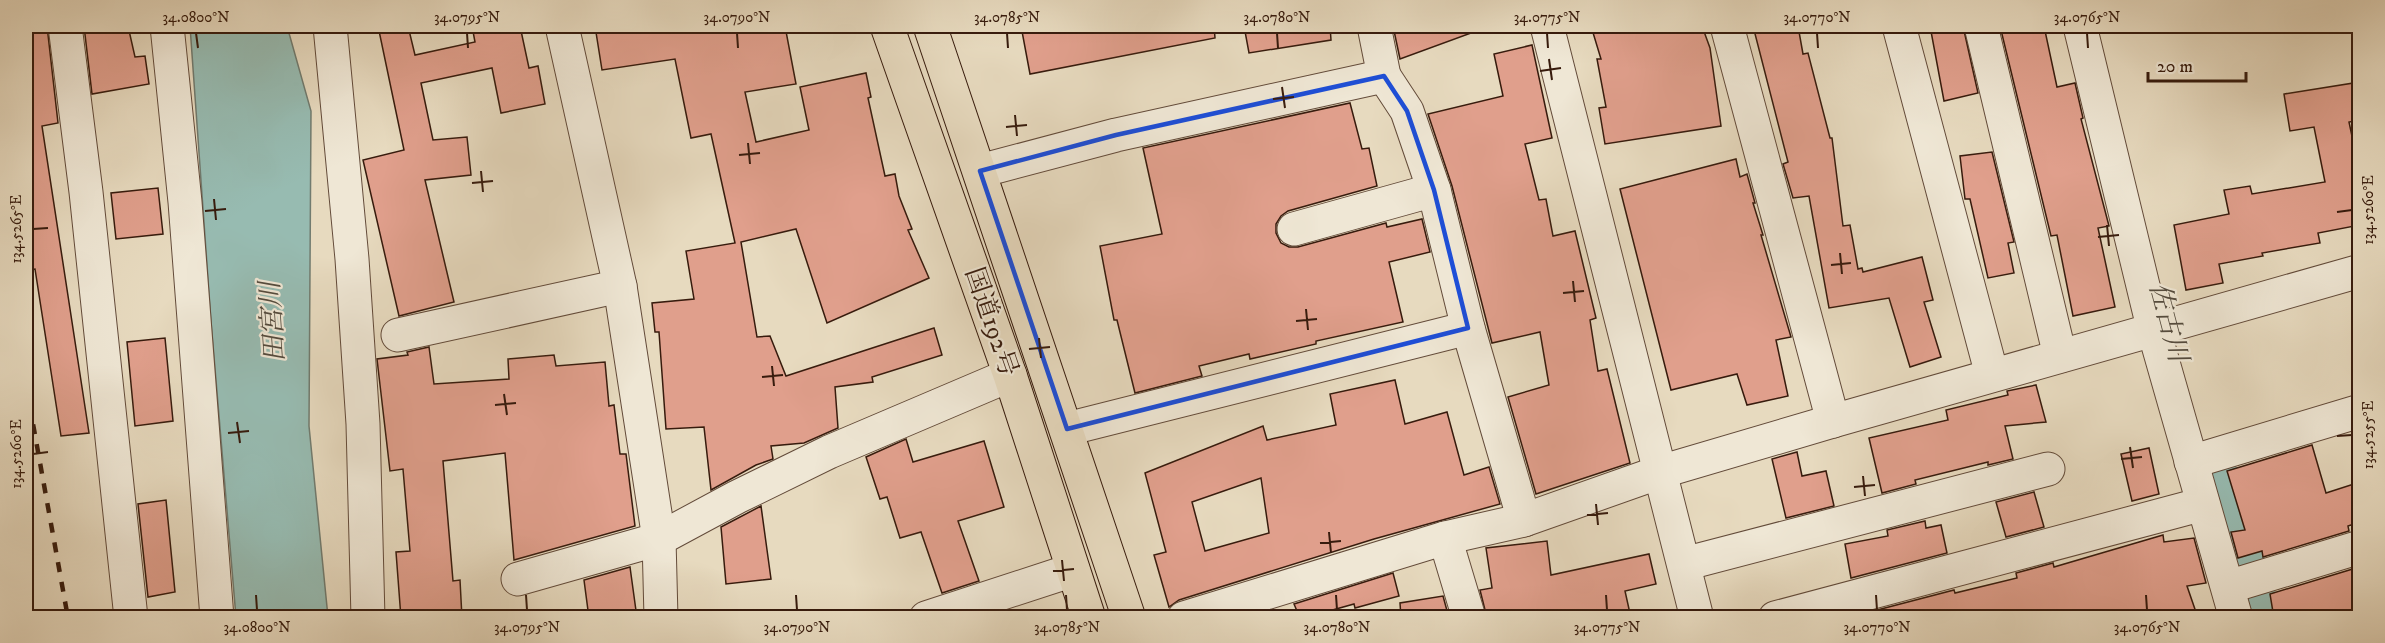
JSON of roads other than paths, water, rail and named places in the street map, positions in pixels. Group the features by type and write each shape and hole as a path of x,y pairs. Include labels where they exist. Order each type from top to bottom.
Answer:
{"highway":[{"name":"国道192号","path":"887,26 1010,375 1089,618"},
{"name":"国道192号","path":"930,26 1129,618"}],"street":[{"path":"65,26 87,203 131,618"},
{"path":"166,26 185,202 217,618"},
{"path":"330,26 363,424 368,618"},
{"path":"562,26 620,286 658,540 661,618"},
{"path":"1374,26 1384,76 1407,111 1434,190 1468,328 1524,520"},
{"path":"1547,26 1697,618"},
{"path":"1727,26 1833,422"},
{"path":"1899,26 1992,375"},
{"path":"1981,26 2060,356"},
{"path":"2079,26 2202,459 2203,504 2238,583 2236,618"},
{"path":"980,171 1116,135 1384,76"},
{"path":"1294,229 1434,190"},
{"path":"1184,618 1445,538 1524,520 1660,472 2360,271"},
{"path":"398,334 620,286"},
{"path":"1067,429 1468,328"},
{"path":"518,579 658,540 737,497 829,452 1010,375"},
{"path":"2202,459 2360,411"},
{"path":"1684,564 2048,469"},
{"path":"1775,618 2203,504"},
{"path":"1445,538 1469,618"},
{"path":"2238,583 2360,547"},
{"path":"926,618 1073,570"}],"water":[{"name":"田宮川","path":"190,26 287,26 311,111 309,426 328,617 236,617 211,321"}],"waterway":[{"name":"佐古川","path":"2212,482 2253,618"}],"railway":[{"path":"26,385 68,618"}]}
